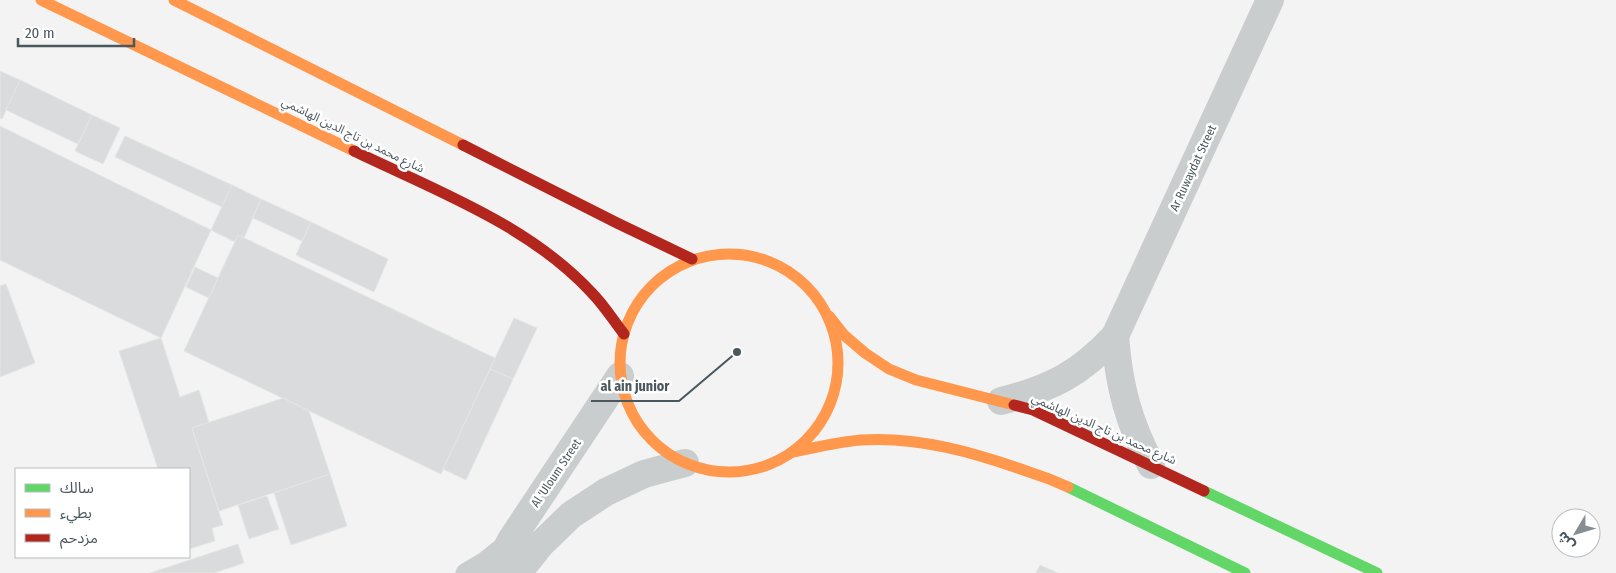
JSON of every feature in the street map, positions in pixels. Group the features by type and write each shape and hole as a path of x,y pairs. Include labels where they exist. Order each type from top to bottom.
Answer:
{"street":[{"name":"شارع محمد بن تاج الدين الهاشمي","path":"41,0 481,212 516,231 549,254 578,278 604,306 624,334"},
{"path":"174,0 546,185 610,220 692,260"},
{"name":"Ar Ruwaydat Street","path":"1001,401 1027,394 1052,384 1076,371 1098,355 1115,336 1270,0"},
{"path":"793,453 815,431 830,404 838,373 836,342 825,312 807,287 783,268 754,257 723,254 692,260 666,273 644,293 629,318 620,347 620,376 627,404 641,428 661,449 685,463 712,471 741,472 768,466 793,453 827,444 862,440 897,440 932,445 996,460 1060,484 1245,573"},
{"name":"شارع محمد بن تاج الدين الهاشمي","path":"825,312 851,341 889,369 916,380 1033,410 1377,573"},
{"path":"1115,336 1121,390 1128,416 1138,441 1151,465"},
{"name":"Al 'Uloum Street","path":"497,573 511,540 620,376"},
{"path":"518,573 540,545 571,515 606,492 644,474 685,463"}],"lane":[{"path":"465,573 485,561 511,540"}],"building":[{"path":"0,71 20,80 2,119 0,118"},
{"path":"20,80 92,115 78,144 6,110"},
{"path":"92,115 120,128 103,164 75,151"},
{"path":"0,126 211,230 161,338 0,260"},
{"path":"125,136 232,185 222,207 115,157"},
{"path":"232,185 261,199 244,238 238,235 235,242 211,230"},
{"path":"261,199 311,222 302,241 253,218"},
{"path":"311,222 388,259 374,292 296,255"},
{"path":"238,235 495,358 441,474 184,351"},
{"path":"195,267 218,278 209,298 186,287"},
{"path":"6,284 35,363 0,377 0,286"},
{"path":"514,318 537,328 513,379 490,369"},
{"path":"161,338 180,397 199,390 209,423 192,428 223,525 212,528 215,541 190,549 190,468 158,468 119,351"},
{"path":"490,369 513,379 466,480 443,469"},
{"path":"283,398 309,411 330,474 219,511 192,428"},
{"path":"330,474 347,526 291,545 274,493"},
{"path":"267,496 279,529 249,539 238,505"},
{"path":"238,544 244,563 214,573 150,573"},
{"path":"1040,565 1058,573 1036,573"}],"traffic: fast":[{"path":"1068,487 1245,573"},
{"path":"1204,491 1377,573"}],"traffic: slow":[{"path":"41,0 354,151"},
{"path":"174,0 463,145"},
{"path":"729,254 750,256 771,262 806,286 830,321 836,342 838,363 836,384 830,405 806,440 771,464 750,470 729,472 708,470 687,464 652,440 628,405 622,384 620,363 622,342 628,321 652,286 687,262 708,256 729,254"},
{"path":"829,316 844,335 865,353 889,369 916,380 1014,405"},
{"path":"794,452 835,443 861,440 882,439 925,443 988,458 1068,487"}],"traffic: jam":[{"path":"463,145 692,259"},
{"path":"354,151 480,211 539,247 566,268 591,292 624,334"},
{"path":"1014,405 1033,410 1204,491"}],"place":[{"name":"al ain junior","path":"737,352"}]}
